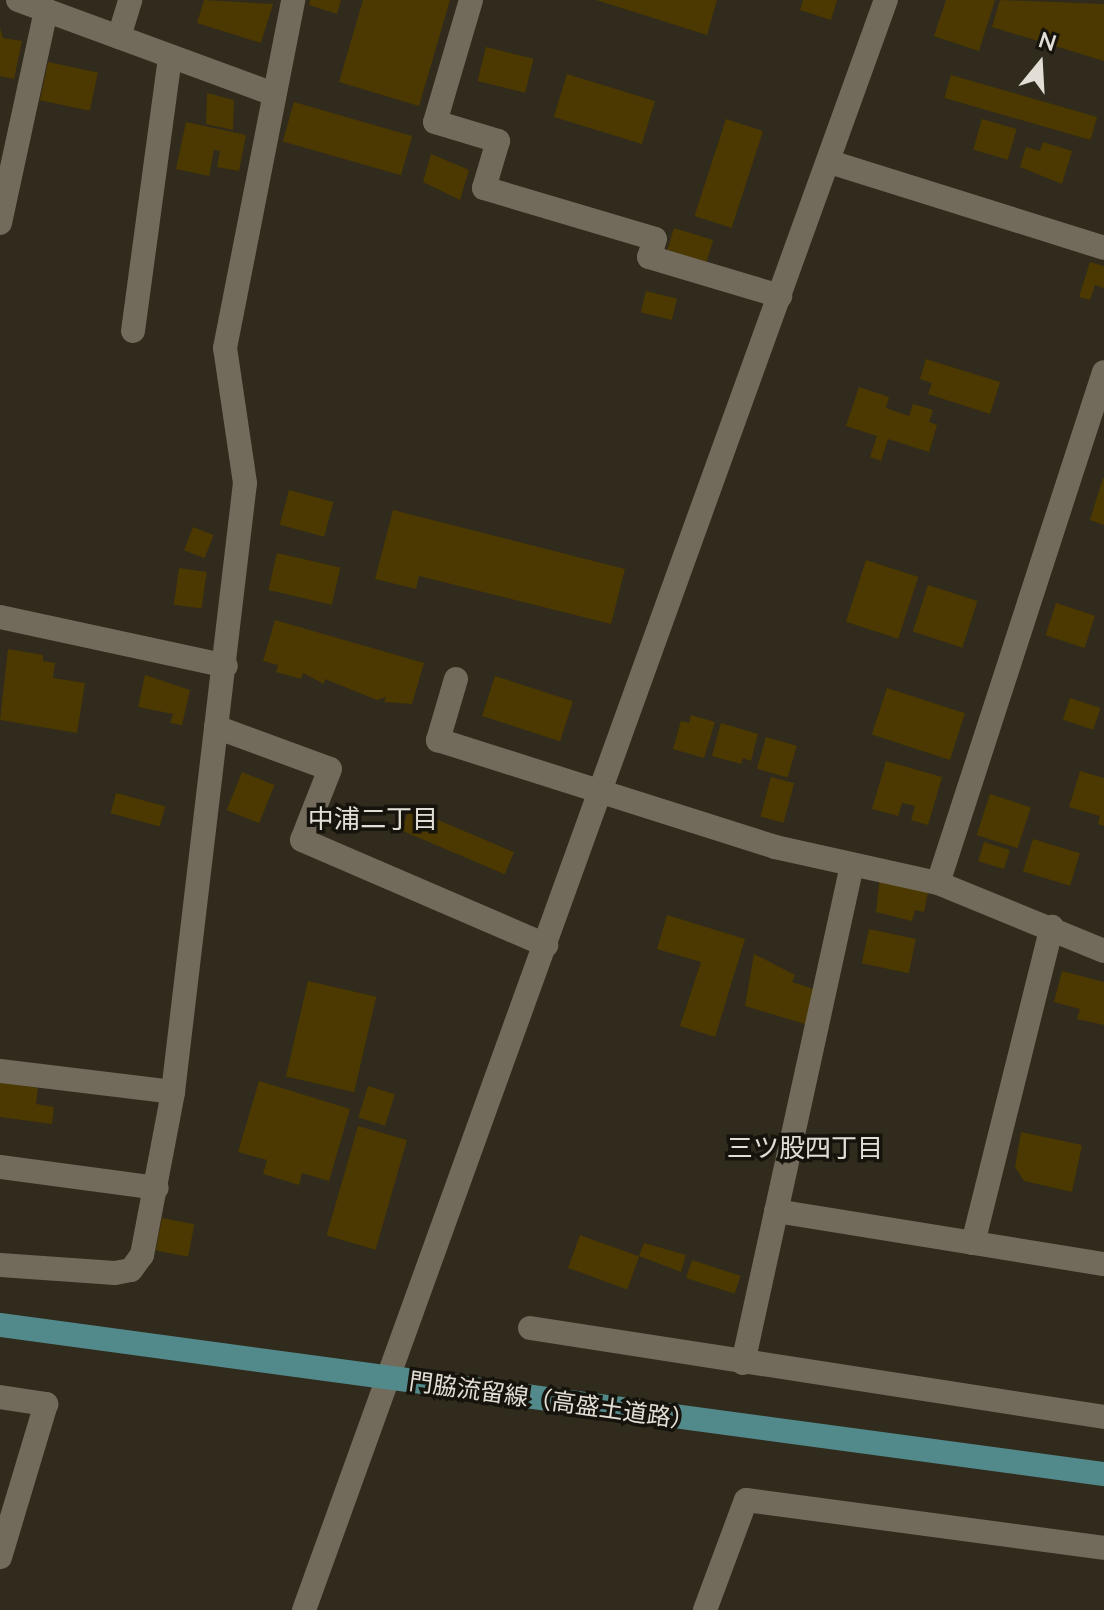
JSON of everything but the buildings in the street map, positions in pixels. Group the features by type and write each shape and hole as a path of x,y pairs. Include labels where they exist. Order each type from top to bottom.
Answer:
{"main road":[{"name":"門脇流留線（高盛土道路）","path":"0,1325 1104,1474"}],"street":[{"path":"18,0 271,93"},
{"path":"119,37 130,0"},
{"path":"0,1265 131,1270 142,1255 173,1092 226,666 245,483 225,348 271,93 293,0"},
{"path":"471,0 435,122 498,141 484,188 655,239 649,257 780,296"},
{"path":"304,1610 546,945 597,794 830,162 886,0"},
{"path":"0,223 46,10"},
{"path":"133,331 170,56"},
{"path":"830,162 1104,248"},
{"path":"938,883 1104,372"},
{"path":"0,617 226,666"},
{"path":"456,679 438,740 597,794 852,865 938,883 1052,927 1104,951"},
{"path":"216,727 330,769 302,840 546,945"},
{"path":"743,1363 852,865"},
{"path":"973,1243 1052,927"},
{"path":"0,1071 173,1092"},
{"path":"0,1167 157,1188"},
{"path":"776,1211 1104,1264"},
{"path":"530,1328 1104,1417"},
{"path":"0,1397 46,1404 0,1557"},
{"path":"705,1610 746,1500 1104,1548"}],"district":[{"name":"中浦二丁目","path":"373,819"},
{"name":"三ツ股四丁目","path":"805,1148"}]}
